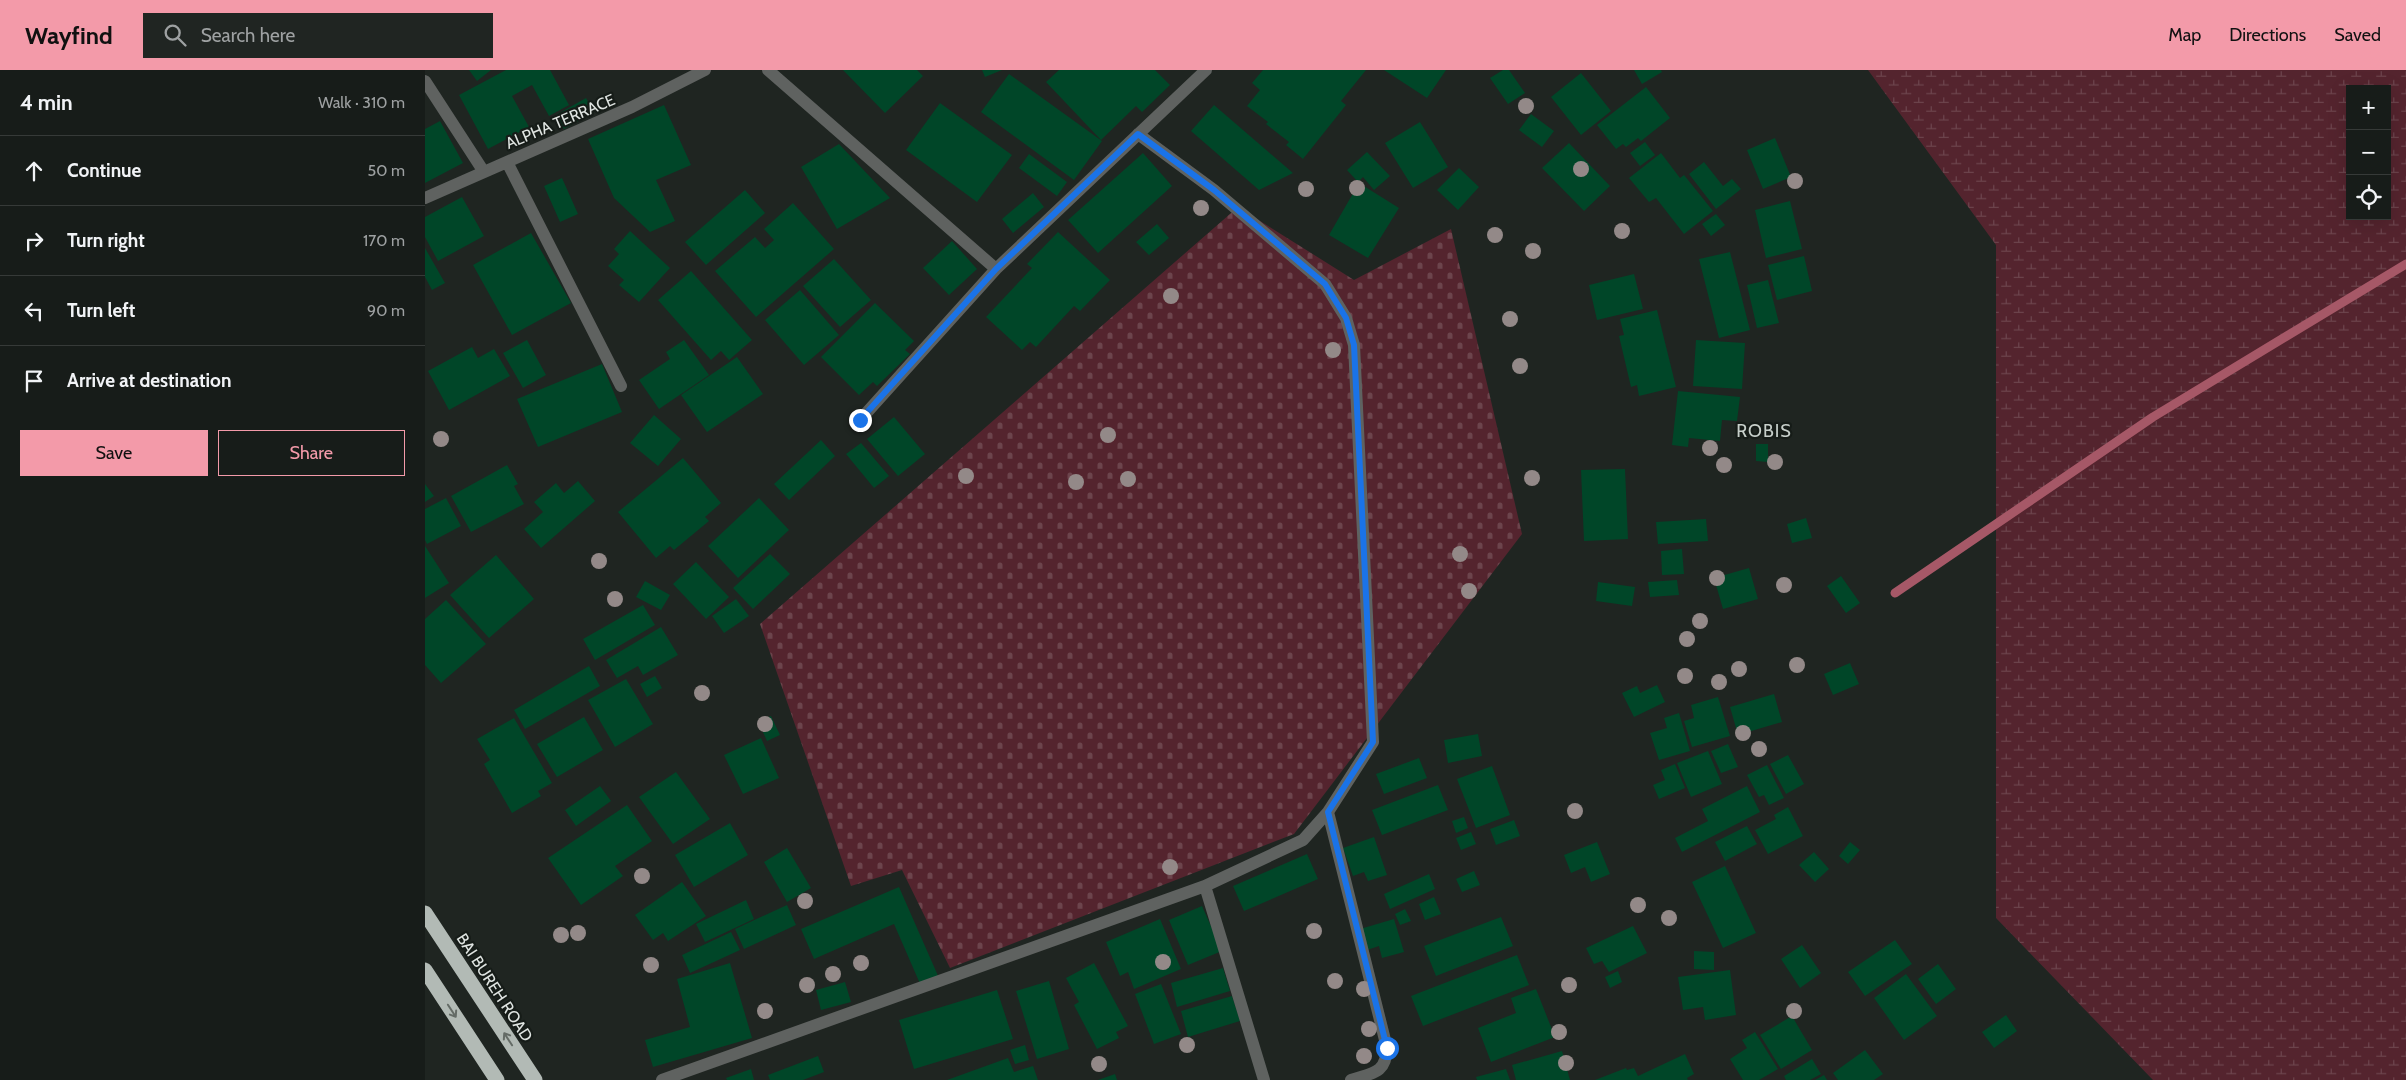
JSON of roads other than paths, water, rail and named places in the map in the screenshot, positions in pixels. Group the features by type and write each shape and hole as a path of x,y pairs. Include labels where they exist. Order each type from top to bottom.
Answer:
{"highway":[{"name":"BAI BUREH ROAD","path":"425,912 535,1080"},
{"path":"425,970 497,1080"}],"street":[{"name":"ALPHA TERRACE","path":"425,198 632,107 705,70"},
{"path":"768,70 996,269"},
{"path":"860,420 996,269 1207,70"},
{"path":"425,81 484,172"},
{"path":"662,1080 1205,886 1303,840 1328,812 1373,742 1354,345 1346,318 1325,284 1214,190 1138,134"},
{"path":"507,162 621,386"},
{"path":"1328,812 1387,1048 1387,1061 1379,1071 1351,1080"},
{"path":"1205,886 1264,1080"}],"waterway":[{"path":"1895,593 2153,417 2406,264"}],"district":[{"name":"ROBIS","path":"1764,431"}]}
